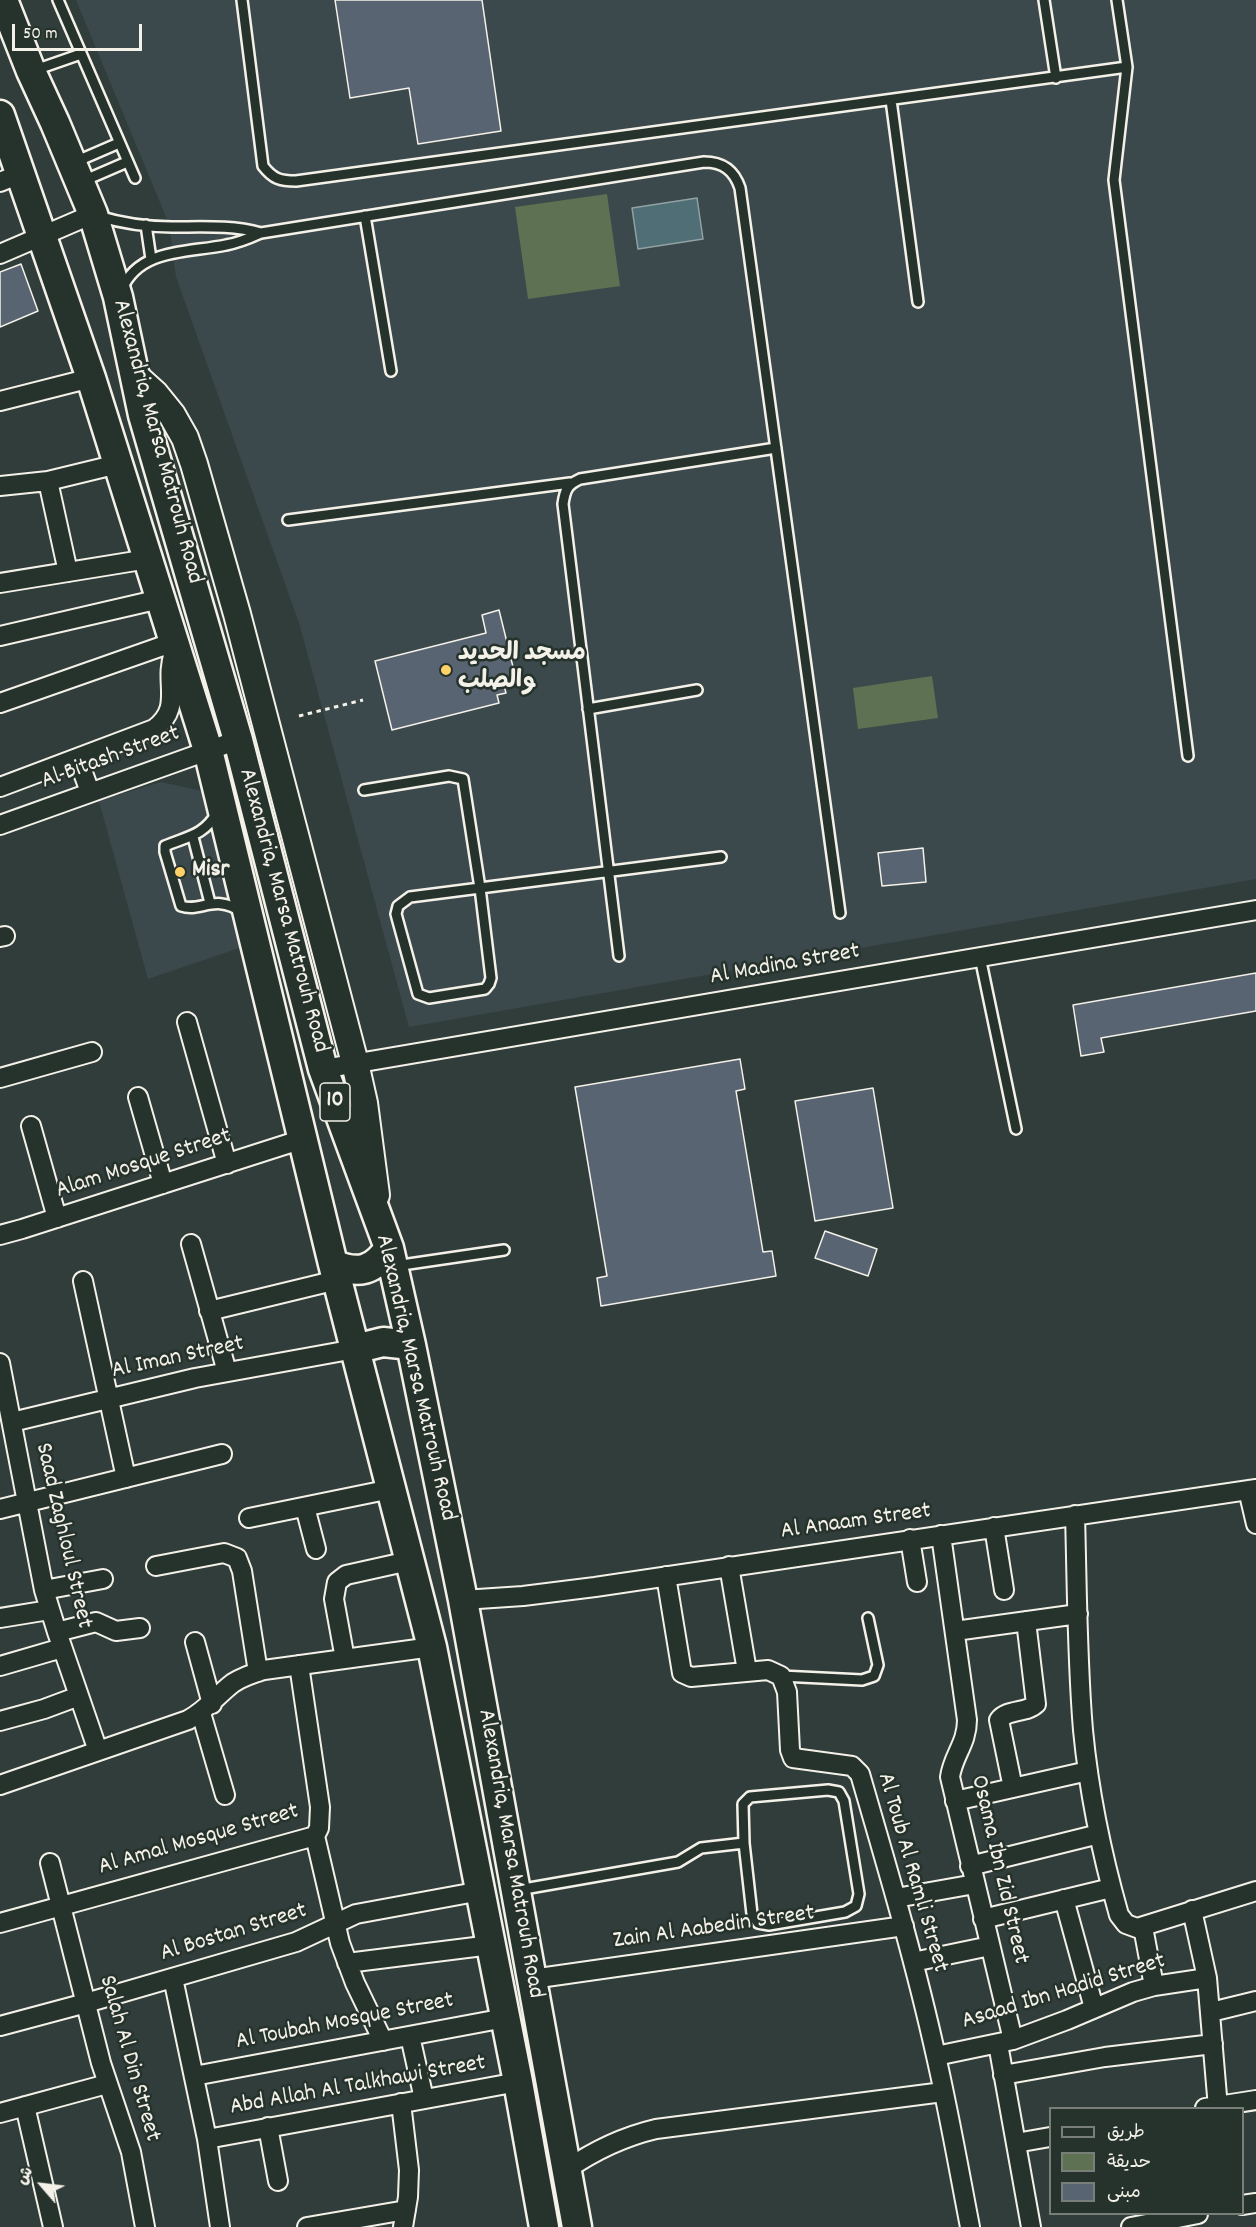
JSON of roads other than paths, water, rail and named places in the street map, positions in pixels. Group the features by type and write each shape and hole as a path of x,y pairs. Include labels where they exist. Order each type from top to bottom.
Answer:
{"main road":[{"name":"Alexandria, Marsa Matrouh Road","path":"3,0 93,214 118,297 154,454 238,740 323,1069 391,1257 462,1600 577,2227"},
{"name":"Alexandria, Marsa Matrouh Road","path":"0,115 10,178 42,236 92,378 208,750 335,1272 432,1647 518,2082 544,2227"},
{"path":"135,376 155,394 172,415 185,438 194,464 237,614 355,1063 375,1180 378,1216"},
{"path":"335,1272 358,1271 371,1267 381,1259 391,1257"},
{"path":"355,1349 383,1342 411,1345"}],"street":[{"path":"0,254 93,214"},
{"path":"0,401 92,378"},
{"path":"0,486 48,481 118,464"},
{"path":"48,481 68,572"},
{"path":"0,583 148,559"},
{"path":"0,636 160,599"},
{"path":"0,703 175,645"},
{"name":"Al Bitash Street","path":"0,787 154,729 164,721 170,710 172,696 170,671 175,645"},
{"name":"Al Bitash Street","path":"0,825 238,740"},
{"path":"78,759 90,792"},
{"name":"Al Madina Street","path":"323,1069 1256,910"},
{"path":"187,1022 227,1164"},
{"path":"0,1077 92,1052"},
{"path":"138,1097 163,1184"},
{"path":"32,1126 57,1218"},
{"name":"Alam Mosque Street","path":"0,1235 303,1139"},
{"path":"190,1244 227,1372"},
{"path":"209,1311 335,1272"},
{"path":"83,1281 126,1478"},
{"name":"Al Iman Street","path":"12,1422 227,1372 355,1349"},
{"name":"Saad Zaghloul Street","path":"1,1370 49,1610 98,1751"},
{"path":"0,1509 222,1454"},
{"path":"249,1518 391,1490"},
{"path":"1252,1490 1256,1524"},
{"name":"Al Anaam Street","path":"462,1600 559,1592 1252,1490"},
{"path":"305,1507 316,1549"},
{"path":"1075,1515 1080,1694 1088,1772 1111,1888 1122,1920 1131,1927 1143,1927 1256,1891"},
{"path":"994,1527 1004,1590"},
{"name":"Osama Ibn Zid Street","path":"941,1535 968,1720 965,1741 951,1768 950,1777 990,1946 1005,2042 1003,2075 1032,2227"},
{"path":"910,1539 917,1582"},
{"path":"156,1566 224,1553 237,1558 242,1571 258,1672"},
{"path":"345,1659 334,1599 336,1582 346,1575 410,1561"},
{"path":"729,1566 747,1671"},
{"path":"666,1576 682,1673 691,1677 768,1670 781,1676"},
{"path":"44,1590 104,1579"},
{"path":"0,1618 49,1610"},
{"path":"954,1631 1078,1614"},
{"path":"1013,1788 999,1720 1003,1716 1032,1708 1036,1704 1026,1621"},
{"path":"0,1666 96,1622 116,1632 140,1628"},
{"path":"195,1642 206,1708 225,1795"},
{"path":"0,1785 188,1720 206,1708 234,1682 258,1672 432,1647"},
{"name":"Al Amal Mosque Street","path":"0,1923 315,1836 319,1828 320,1807 299,1665"},
{"name":"Al Toub Al Ramli Street","path":"781,1676 787,1692 791,1755 798,1760 852,1767 858,1771 904,1926 936,2056 969,2227"},
{"path":"0,1721 44,1709 79,1696"},
{"path":"955,1801 1088,1772"},
{"path":"970,1866 1099,1834"},
{"path":"315,1836 347,1964 383,2041"},
{"name":"Salah Al Din Street","path":"50,1863 107,2084 131,2152 145,2227"},
{"path":"896,1898 975,1884"},
{"path":"983,1919 1111,1888"},
{"name":"Al Bostan Street","path":"0,2026 310,1937 335,1923 368,1911 481,1891"},
{"path":"1064,1899 1094,2008"},
{"path":"1192,1910 1207,1978 1211,2012 1214,2107"},
{"name":"Zain Al Aabedin Street","path":"532,1979 904,1926"},
{"path":"1143,1927 1154,1986"},
{"path":"347,1964 491,1944"},
{"path":"913,1962 990,1946"},
{"path":"173,1978 207,2139 220,2227"},
{"name":"Asaad Ibn Hadid Street","path":"936,2056 1005,2042 1040,2031 1132,1992 1154,1986 1207,1978"},
{"path":"1211,2012 1256,2001"},
{"name":"Al Toubah Mosque Street","path":"194,2076 505,2018"},
{"path":"410,2036 424,2099"},
{"path":"1003,2075 1106,2057 1213,2044"},
{"name":"Abd Allah Al Talkhawi Street","path":"207,2139 518,2082"},
{"path":"0,2113 107,2084"},
{"path":"566,2170 600,2148 656,2129 943,2092"},
{"path":"1219,2107 1256,2100"},
{"path":"307,2227 405,2219 409,2170 401,2103"},
{"path":"25,2106 53,2227"},
{"path":"268,2127 278,2181"},
{"path":"1016,2143 1049,2137"},
{"path":"1131,2227 1193,2215"}],"lane":[{"path":"58,0 135,178"},
{"path":"242,0 263,166 272,177 282,181 1127,67"},
{"path":"1044,0 1056,78"},
{"path":"1117,0 1127,67 1114,180 1188,756"},
{"path":"31,71 81,54"},
{"path":"891,100 918,302"},
{"path":"76,173 119,143"},
{"path":"76,173 127,162"},
{"path":"118,297 125,281 137,268 152,259 173,253 226,245 261,233 704,162 724,165 732,171 740,188 840,913"},
{"path":"93,214 146,225 227,226 261,233"},
{"path":"364,216 391,371"},
{"path":"146,225 152,259"},
{"path":"288,520 570,483 580,479 776,448"},
{"path":"570,483 565,490 563,504 619,956"},
{"path":"588,709 697,690"},
{"path":"364,790 449,776 463,779 480,888 489,984 485,988 423,997 418,994 396,914 398,906 410,897 480,888 609,872 721,857"},
{"path":"222,806 204,829 193,837 165,846 165,852 180,906 224,903 249,917"},
{"path":"193,837 210,903"},
{"path":"980,957 1016,1129"},
{"path":"391,1257 504,1250"},
{"path":"781,1676 862,1680 874,1676 878,1665 868,1618"},
{"path":"828,1790 838,1792 844,1801 859,1894 856,1906 835,1914 769,1925 758,1923 752,1914 744,1843 741,1809 750,1797 828,1790"},
{"path":"516,1891 678,1862 702,1848 744,1843"}],"water":[{"path":"697,198 703,239 638,249 632,208"}],"place":[{"name":"مسجد الحديد والصلب","path":"446,670"},
{"name":"Misr","path":"180,872"}]}
